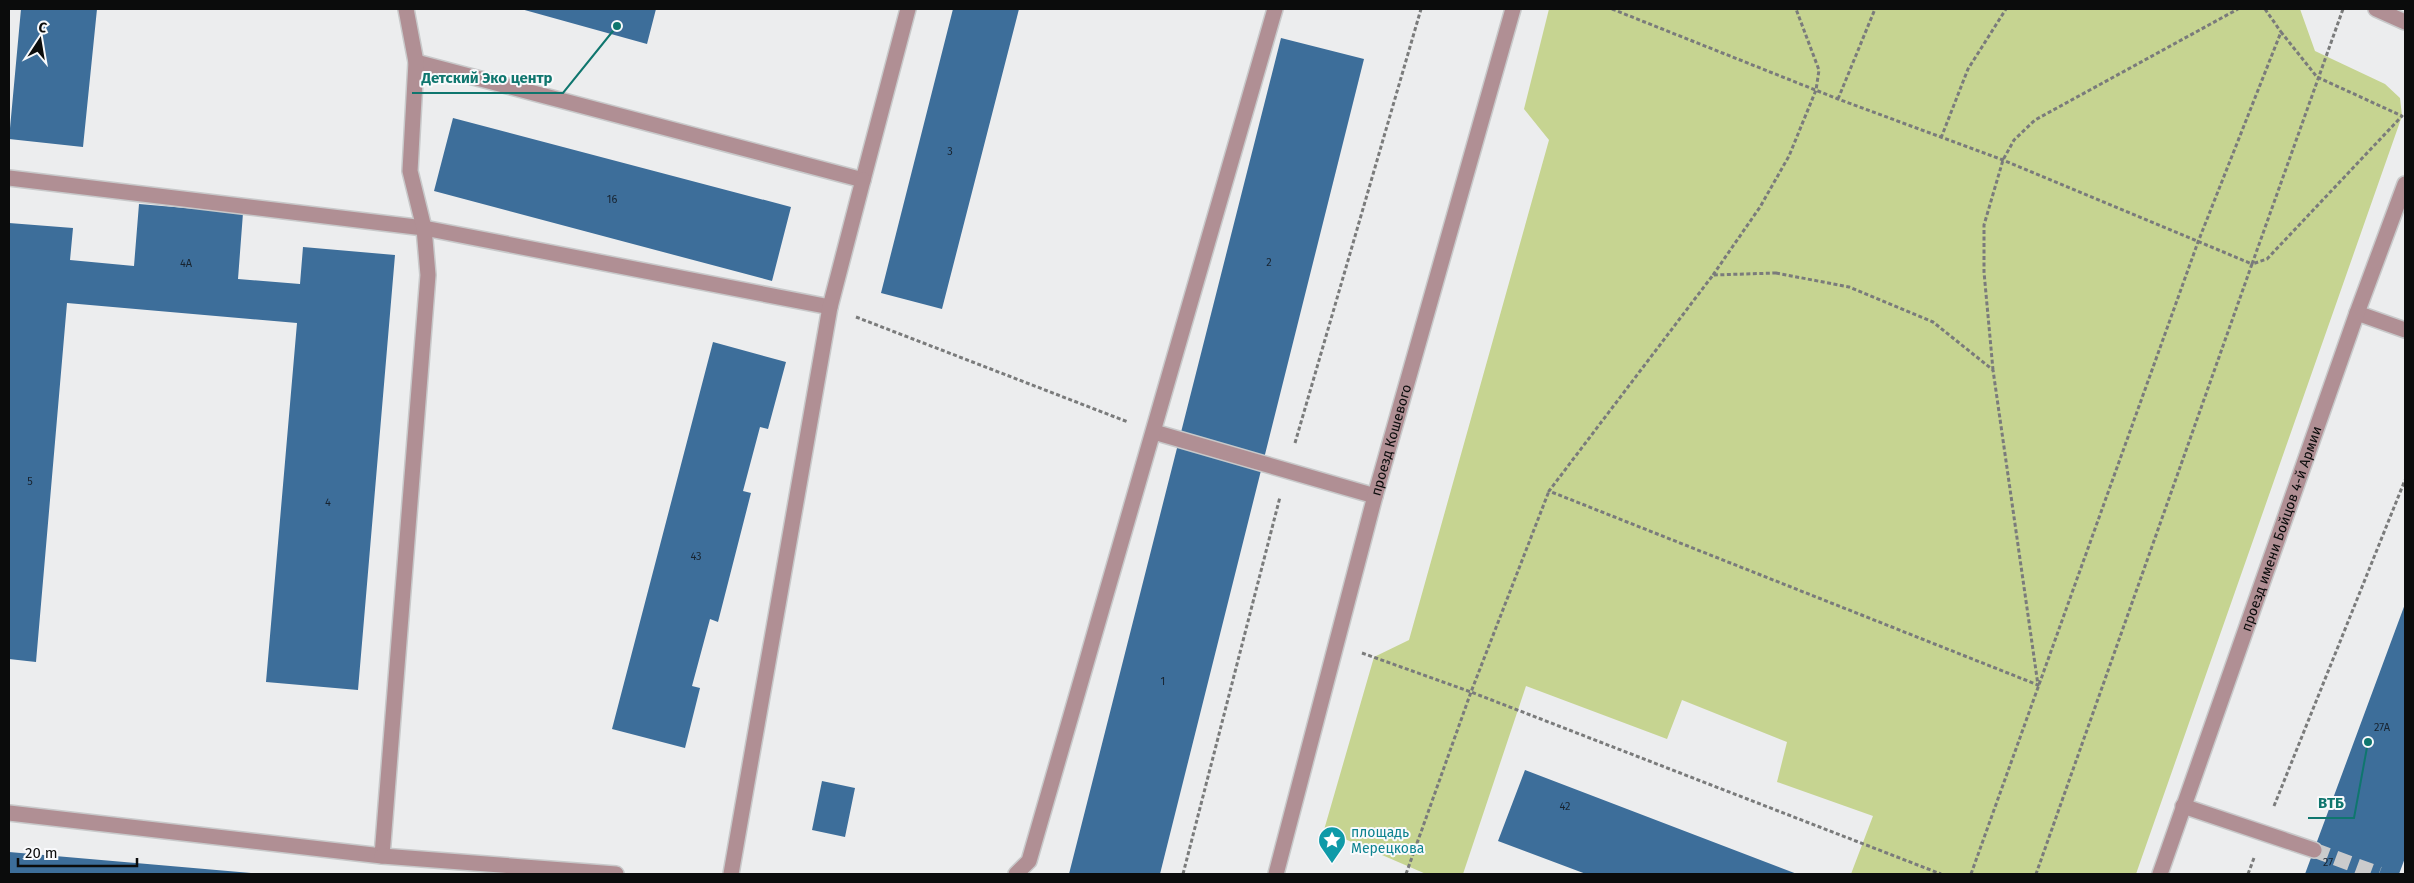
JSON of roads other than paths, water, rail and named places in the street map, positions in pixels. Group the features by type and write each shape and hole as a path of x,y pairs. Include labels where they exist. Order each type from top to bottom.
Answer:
{"street":[{"path":"382,856 428,276 424,228 410,172 416,62 406,9"},
{"path":"732,874 830,307 908,9"},
{"path":"1016,874 1029,860 1275,9"},
{"name":"проезд Кошевого","path":"1276,874 1338,644 1375,496 1513,9"},
{"path":"2376,9 2405,22"},
{"path":"416,62 863,180"},
{"path":"9,178 424,228 830,307"},
{"name":"проезд имени Бойцов 4-й Армии","path":"2160,874 2357,313 2405,184"},
{"path":"2357,313 2405,330"},
{"path":"1154,432 1286,472 1375,496"},
{"path":"2183,806 2314,850"},
{"path":"9,813 382,856 616,874"}],"tunnel":[{"path":"2314,850 2379,874"}],"place":[{"name":"Детский Эко центр","path":"617,26"},
{"name":"ВТБ","path":"2368,742"},
{"name":"площадь Мерецкова","path":"1332,864"}]}
